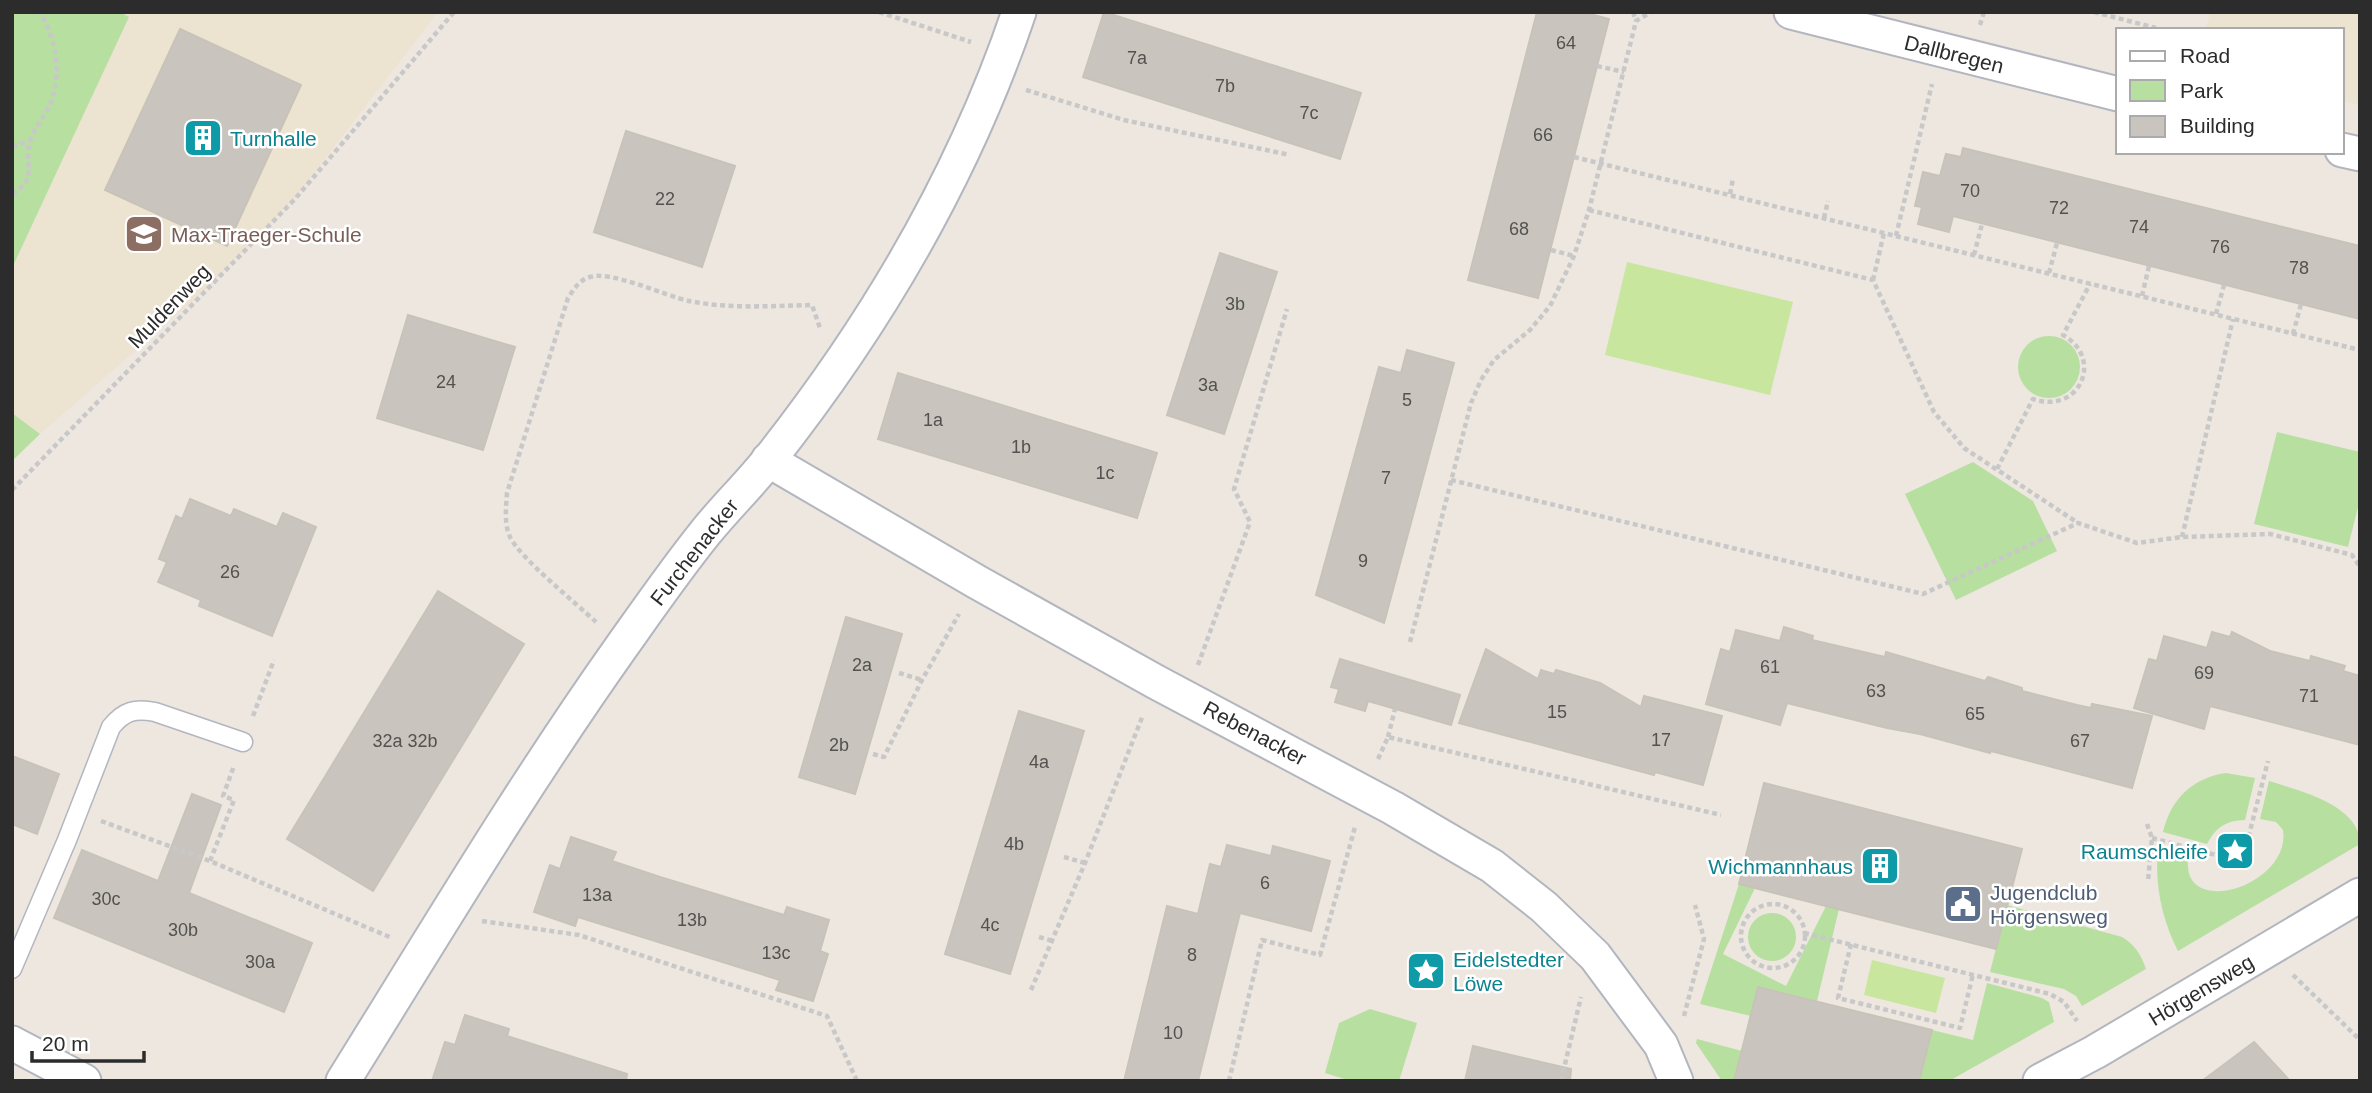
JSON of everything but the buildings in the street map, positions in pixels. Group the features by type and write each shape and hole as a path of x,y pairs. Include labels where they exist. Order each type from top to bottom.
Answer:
{"street":[{"name":"Furchenacker","path":"343,1081 537,772 622,646 705,533 768,460 870,320 946,185 1000,66 1019,12"},
{"name":"Dallbregen","path":"1791,12 2116,93"},
{"name":"Rebenacker","path":"768,460 977,582 1156,682 1364,792 1492,866 1544,907 1595,956 1661,1045 1676,1081"},
{"name":"Hörgensweg","path":"2040,1081 2095,1052 2360,895"},
{"path":"12,1043 84,1081"}],"lane":[{"path":"13,965 111,727 119,717 141,709 243,742"}],"path":[{"path":"12,194 28,179 30,141 51,102 57,72 55,46 40,12"},
{"name":"Muldenweg","path":"12,489 295,199 454,12"},
{"path":"879,12 1124,120 1290,155"},
{"path":"1410,642 1471,403 1494,360 1530,330 1549,306 1574,256 1589,210 1636,21 1633,12"},
{"path":"1636,21 1651,12"},
{"path":"2094,12 2156,28"},
{"path":"1597,66 1623,72"},
{"path":"1896,236 1932,84"},
{"path":"12,146 30,141"},
{"path":"1574,157 2360,350"},
{"path":"1730,194 1733,179"},
{"path":"1824,218 1828,201"},
{"path":"1589,210 1873,280"},
{"path":"1974,255 1982,224"},
{"path":"1884,233 1873,280 1934,412 1964,448 2078,523 2137,543 2182,537 2270,534 2360,556"},
{"path":"2049,273 2057,243"},
{"path":"1551,250 1574,256"},
{"path":"2142,296 2149,266"},
{"path":"622,646 521,552 510,537 506,516 507,493 568,298 577,284 592,276 608,277 688,301 726,306 812,305 834,372"},
{"path":"1997,469 2033,399 2049,402 2064,400 2081,383 2085,368 2081,352 2077,345 2063,335 2090,284"},
{"path":"2217,314 2224,285"},
{"path":"2294,334 2301,304"},
{"path":"1186,697 1250,522 1234,489 1287,309"},
{"path":"2182,537 2233,318"},
{"path":"1451,480 1923,594 2078,523"},
{"path":"2352,555 2360,567"},
{"path":"873,754 884,757 922,680 977,582"},
{"path":"899,673 922,680"},
{"path":"1031,990 1085,863 1156,682"},
{"path":"1228,1081 1262,940 1320,955 1364,792 1388,737 1395,709"},
{"path":"1388,737 1721,815"},
{"path":"2152,838 2242,862 2268,761"},
{"path":"78,812 210,860 423,951"},
{"path":"2147,824 2152,838 2148,881"},
{"path":"1064,857 1085,863"},
{"path":"1680,1021 1684,1016 1704,939 1695,905"},
{"path":"1768,905 1779,905 1796,915 1804,933 1804,943 1795,960 1776,968 1767,968 1749,958 1741,940 1745,921 1759,908 1768,905"},
{"path":"445,916 579,935 827,1016 857,1081"},
{"path":"1804,933 2058,997 2078,1023"},
{"path":"1039,937 1053,941"},
{"path":"1851,944 1838,998 1960,1028 1973,974"},
{"path":"2267,950 2360,1040"},
{"path":"1561,1081 1582,994"}],"shaded area":[{"name":"Max-Traeger-Schule","path":"120,12 438,12 294,199 205,290 40,434 12,413 12,268 129,17"},
{"path":"2210,12 2360,12 2358,105 2344,102 2344,28 2206,28"}],"green space":[{"path":"12,12 120,12 129,17 12,268"},
{"path":"1627,262 1793,302 1770,395 1605,355"},
{"path":"2049,336 2061,338 2071,345 2078,355 2078,379 2071,389 2061,396 2049,398 2037,396 2027,389 2020,379 2018,367 2020,355 2027,345 2037,338"},
{"path":"12,413 40,434 12,461"},
{"path":"2277,432 2360,452 2360,499 2348,547 2254,524"},
{"path":"1973,462 2033,501 2057,551 1956,600 1905,494"},
{"path":"2226,773 2255,778 2245,820 2232,821 2222,826 2207,844 2163,832 2171,810 2185,792 2203,780"},
{"path":"2269,781 2311,795 2339,810 2350,819 2360,844 2178,951 2160,900 2157,872 2159,845 2189,853 2189,874 2199,887 2215,891 2234,889 2254,880 2270,867 2281,850 2283,830 2276,822 2260,819"},
{"path":"1739,884 1755,888 1723,954 1786,986 1826,906 1839,909 1817,1001 1759,987 1751,1016 1700,1004"},
{"path":"2007,905 2122,937 2137,950 2146,969 2082,1006 2076,996 2064,989 1990,972"},
{"path":"1772,913 1789,920 1796,937 1789,954 1772,961 1755,954 1748,937 1755,920"},
{"path":"1872,960 1945,978 1936,1013 1864,995"},
{"path":"1987,983 2049,1002 2054,1022 1949,1081 1919,1081 1932,1030 1973,1040"},
{"path":"1370,1009 1417,1023 1399,1081 1351,1081 1325,1073 1339,1023"},
{"path":"1697,1039 1742,1051 1745,1081 1722,1081 1696,1043"}],"place":[{"name":"Turnhalle","path":"203,138"},
{"name":"Max-Traeger-Schule","path":"144,234"},
{"name":"Raumschleife","path":"2235,851"},
{"name":"Wichmannhaus","path":"1880,866"},
{"name":"Jugendclub Hörgensweg","path":"1963,904"},
{"name":"Eidelstedter Löwe","path":"1426,971"}]}
